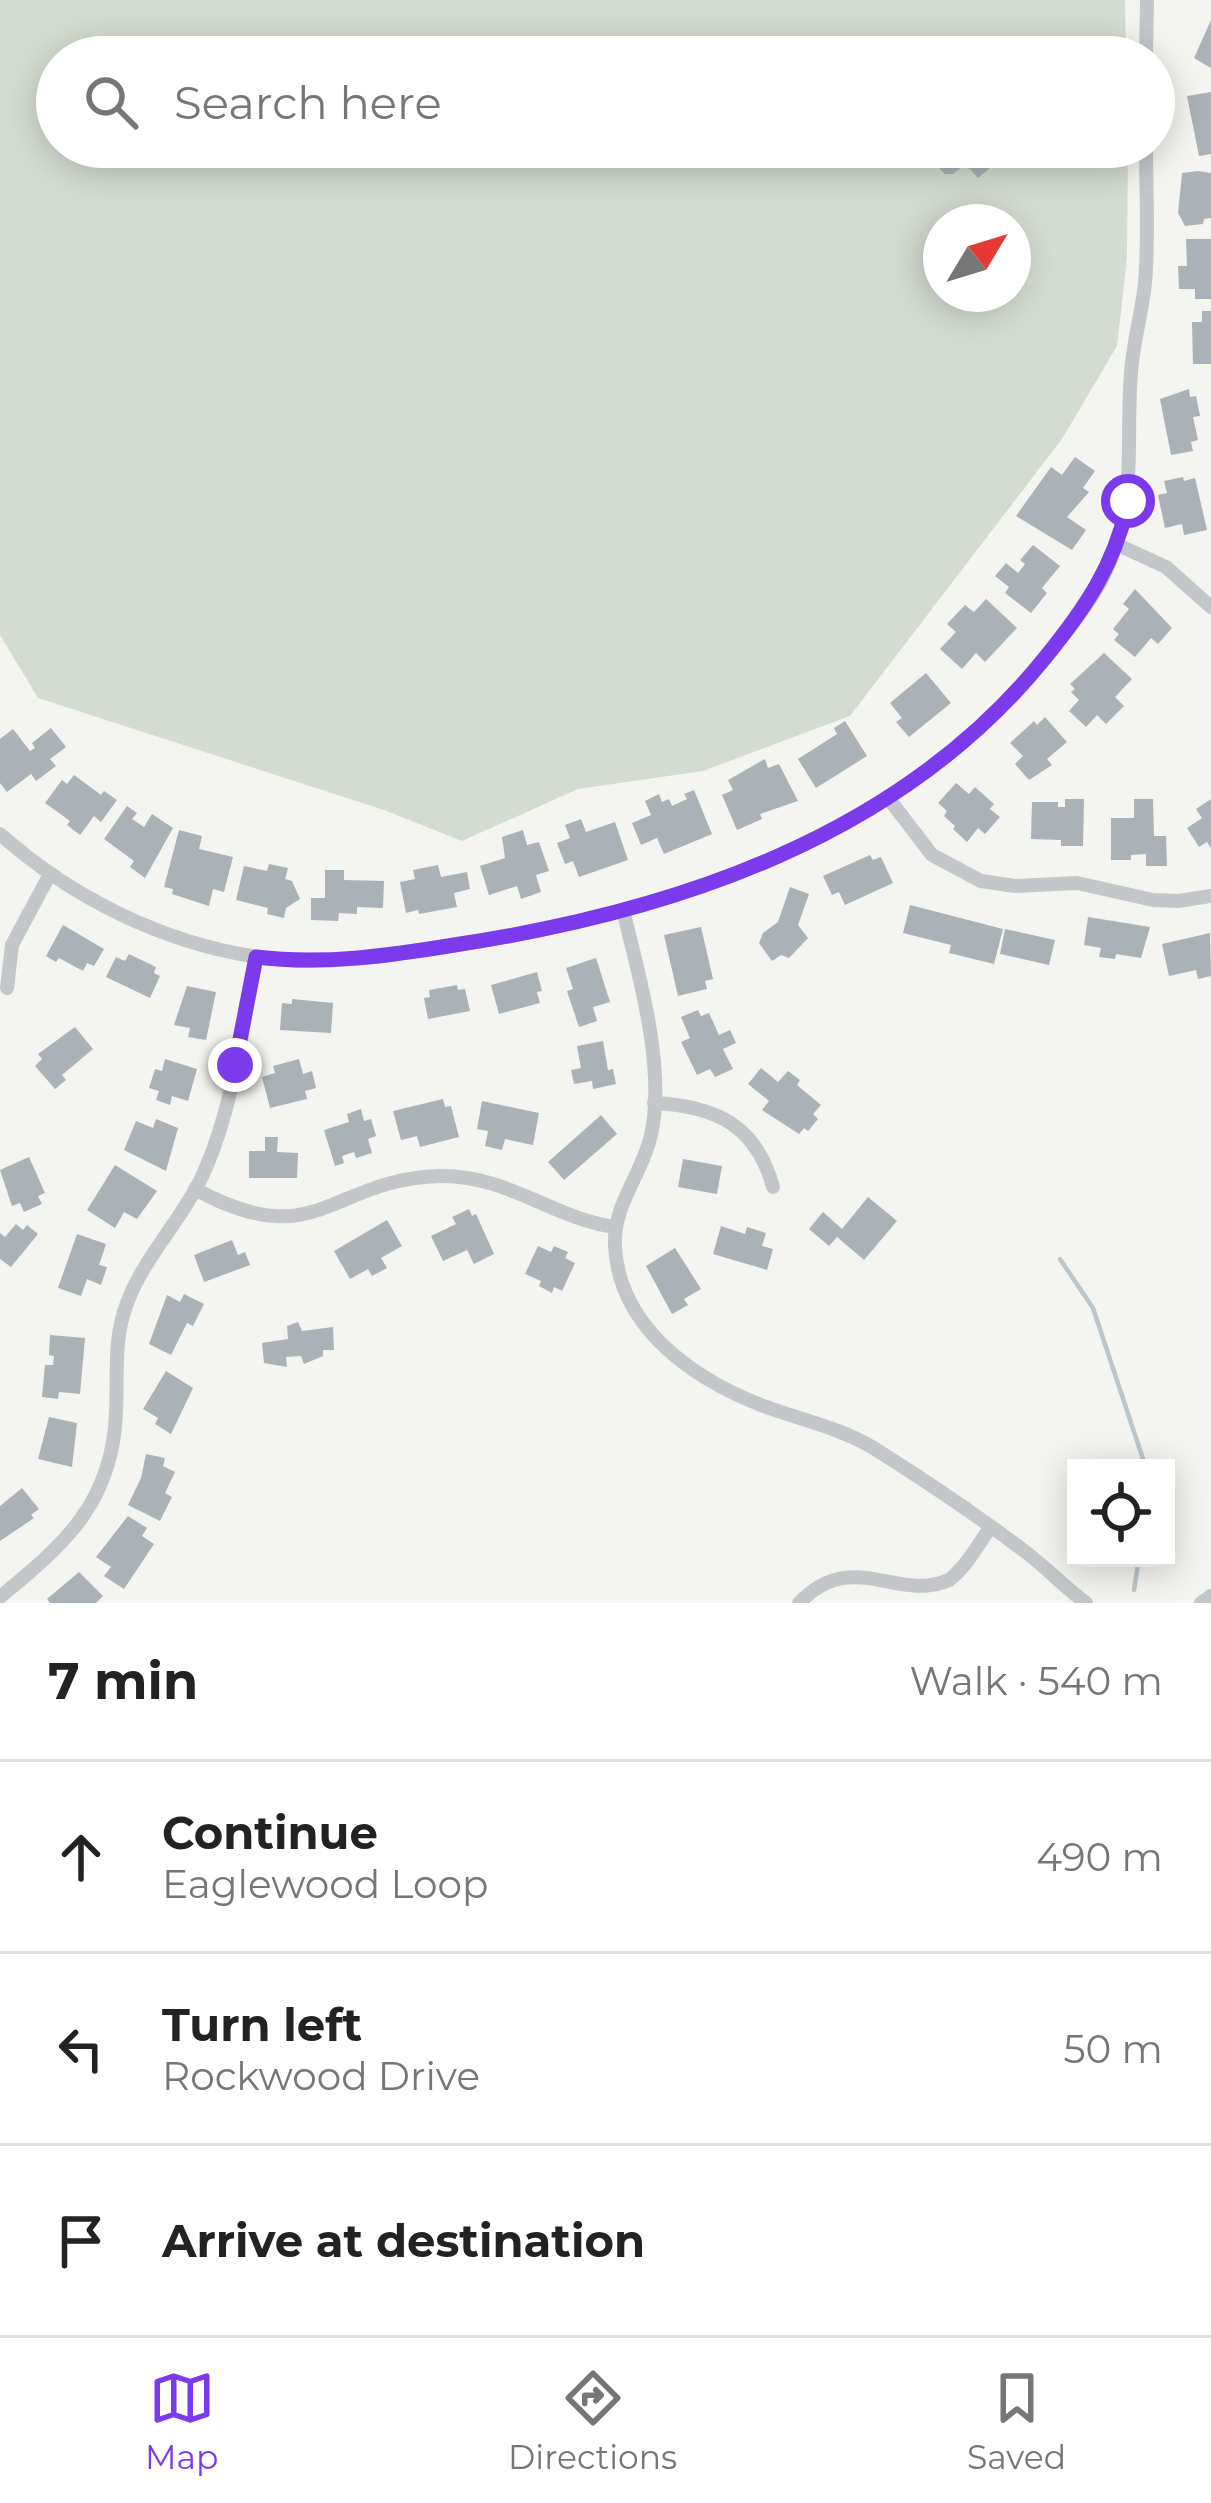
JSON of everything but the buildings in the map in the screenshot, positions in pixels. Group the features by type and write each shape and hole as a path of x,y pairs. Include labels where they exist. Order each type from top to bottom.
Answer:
{"street":[{"path":"1147,0 1147,36"},
{"path":"0,834 50,874 143,925 256,957 311,962 516,936 623,910 767,861 889,800 955,751 1012,697 1088,602 1118,544 1130,482 1130,372 1146,266 1146,168"},
{"path":"1118,544 1166,568 1211,607"},
{"path":"889,800 932,855 981,881 1016,886 1077,883 1178,902 1211,896"},
{"path":"8,988 12,945 50,874"},
{"path":"623,910 644,1006 654,1103 648,1146 619,1208 617,1266 627,1298 645,1328 667,1349 740,1396 860,1441 1024,1550 1086,1603"},
{"path":"0,1597 70,1536 93,1504 112,1446 115,1354 126,1306 195,1189 226,1110 256,957"},
{"path":"654,1103 691,1106 731,1123 761,1152 773,1187"},
{"path":"195,1189 249,1214 292,1217 326,1210 390,1183 463,1177 501,1184 588,1222 615,1227"},
{"path":"799,1603 819,1586 838,1580 867,1580 908,1593 928,1591 955,1575 990,1528"},
{"path":"1201,1603 1211,1596"}],"shaded area":[{"path":"0,0 1125,0 1126,36 36,36 36,168 1128,168 1127,258 1117,346 1062,439 850,716 703,771 578,789 462,841 384,810 38,698 0,635"}],"waterway":[{"path":"1060,1259 1093,1308 1143,1459"},
{"path":"1134,1590 1138,1567"}],"route":[{"path":"235,1065 256,957 311,962 354,959 516,936 591,919 737,873 814,841 889,800 975,733 1031,676 1105,574 1128,501"}]}
